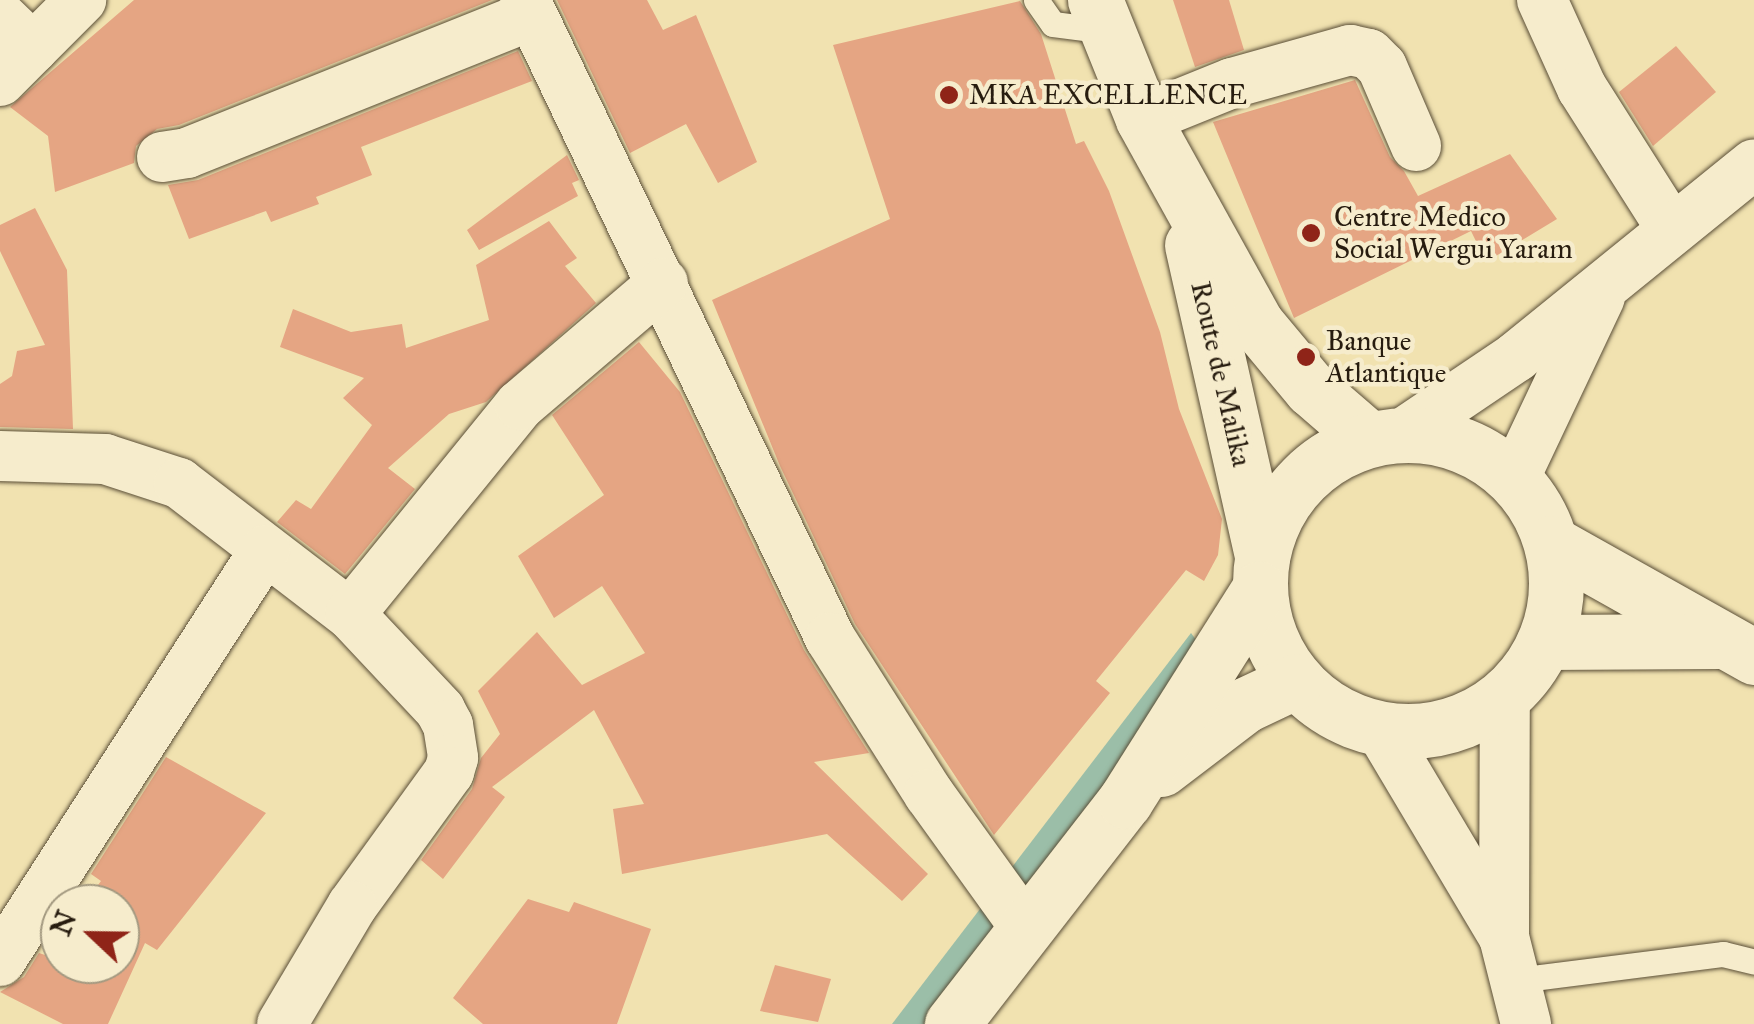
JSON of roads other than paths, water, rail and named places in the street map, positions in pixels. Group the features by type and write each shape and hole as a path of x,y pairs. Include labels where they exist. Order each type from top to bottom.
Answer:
{"main road":[{"name":"Route de Malika","path":"1101,16 1142,119 1256,323 1311,389 1386,436"},
{"name":"Route de Malika","path":"1180,193 1260,572"},
{"path":"952,1024 1125,801 1260,572 1288,494 1326,460 1386,436 1435,436 1467,446 1514,479 1539,512 1557,576 1544,642 1505,695 1477,714 1446,726 1414,732 1380,729 1349,720 1320,703 1296,681 1276,654 1264,622 1260,572"},
{"path":"1551,544 1739,649"},
{"path":"1544,642 1739,649"},
{"path":"1125,801 1185,747 1244,705 1296,681"}],"street":[{"path":"11,48 81,0"},
{"path":"1542,0 1582,88 1672,228"},
{"path":"162,157 187,152 527,8 663,282 830,638 930,794 1027,930"},
{"path":"1142,119 1232,83 1350,50 1369,54 1382,67 1416,146"},
{"path":"1386,436 1516,357 1754,164"},
{"path":"350,614 520,405 663,282"},
{"path":"1514,479 1606,284"},
{"path":"0,456 105,459 179,482 350,614 440,710 454,758 448,772 352,906 282,1024"},
{"path":"0,960 266,550"},
{"path":"1505,695 1516,980"},
{"path":"1380,729 1516,980"}],"lane":[{"path":"1036,0 1053,24 1101,16"},
{"path":"1516,980 1723,954 1754,962"}],"place":[{"name":"MKA EXCELLENCE","path":"949,95"},
{"name":"Centre Medico Social Wergui Yaram","path":"1311,233"},
{"name":"Banque Atlantique","path":"1306,357"}]}
